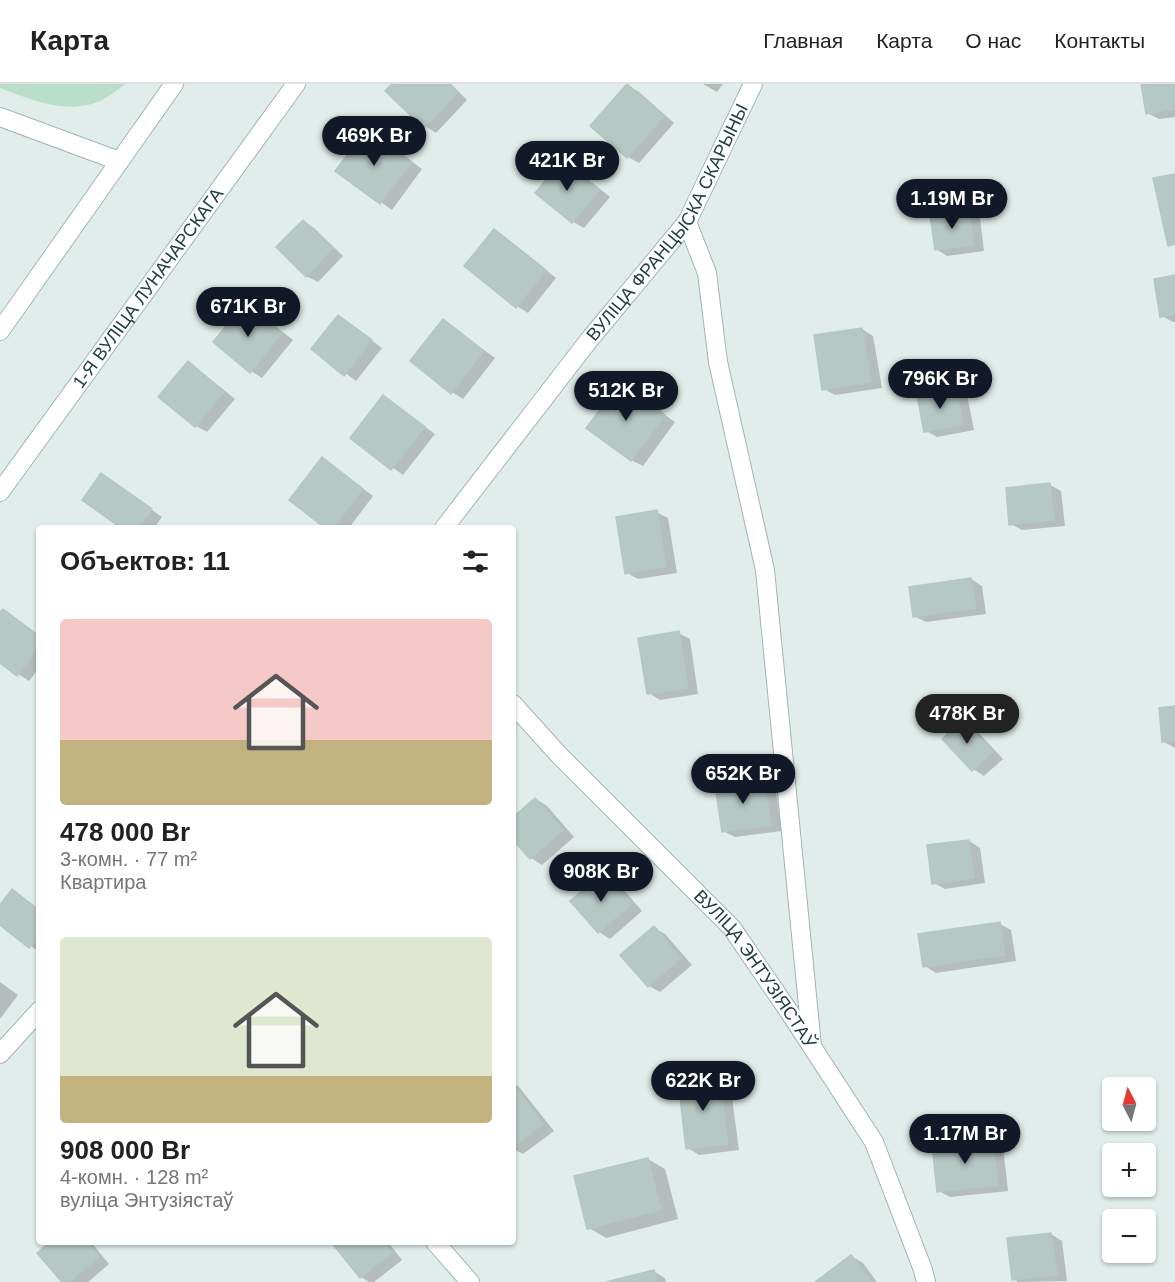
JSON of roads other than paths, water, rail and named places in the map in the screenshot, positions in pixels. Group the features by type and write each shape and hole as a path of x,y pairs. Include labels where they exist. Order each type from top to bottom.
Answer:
{"street":[{"path":"0,331 174,84"},
{"name":"1-Я ВУЛІЦА ЛУНАЧАРСКАГА","path":"0,492 296,84"},
{"name":"ВУЛІЦА ФРАНЦЫСКА СКАРЫНЫ","path":"446,525 589,340 687,222 753,84"},
{"path":"0,117 119,161"},
{"path":"687,222 707,273 718,362 765,570 812,1046"},
{"name":"ВУЛІЦА ЭНТУЗІЯСТАЎ","path":"516,707 560,755 732,928 874,1142 926,1282"},
{"path":"0,1054 36,1014"},
{"path":"438,1245 470,1282"}]}
